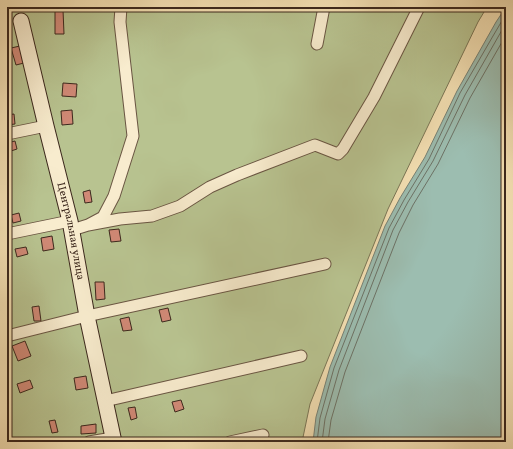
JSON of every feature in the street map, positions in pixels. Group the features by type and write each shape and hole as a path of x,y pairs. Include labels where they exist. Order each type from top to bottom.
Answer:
{"street":[{"path":"88,225 103,216 114,196 133,136 120,22 121,7"},
{"path":"317,44 324,7"},
{"path":"7,234 152,216 180,206 210,187 237,175 314,145 338,154 343,149 374,97 420,7"},
{"name":"Центральная улица","path":"21,21 71,226 87,316 113,440"},
{"path":"7,134 46,126"},
{"path":"7,336 87,316 325,264"},
{"path":"105,401 301,356"},
{"path":"230,442 263,435"},
{"path":"90,442 113,440"}],"green space":[{"path":"22,7 487,7 478,22 388,209 310,404 302,442 7,442 7,13"}],"water":[{"path":"506,7 506,442 313,442 316,417 330,367 385,226 425,157 457,91"}],"building":[{"path":"63,10 64,34 55,34 55,11"},
{"path":"20,46 24,63 16,65 11,48"},
{"path":"63,83 77,84 76,97 62,96"},
{"path":"72,110 73,124 62,125 61,111"},
{"path":"14,114 15,124 7,125 7,115"},
{"path":"15,141 17,149 8,152 7,143"},
{"path":"90,190 92,202 85,203 83,192"},
{"path":"19,213 21,221 13,223 11,215"},
{"path":"119,229 121,241 111,242 109,230"},
{"path":"52,236 54,249 43,251 41,238"},
{"path":"26,247 28,254 17,257 15,249"},
{"path":"95,282 104,282 105,299 96,300"},
{"path":"39,306 41,321 34,321 32,307"},
{"path":"168,308 171,320 162,322 159,310"},
{"path":"129,317 132,330 123,331 120,319"},
{"path":"25,341 31,356 18,361 12,346"},
{"path":"86,376 88,388 76,390 74,378"},
{"path":"30,380 33,388 20,393 17,384"},
{"path":"181,400 184,409 175,412 172,402"},
{"path":"135,407 137,418 131,420 128,408"},
{"path":"55,420 58,432 52,433 49,421"},
{"path":"96,424 96,433 81,434 81,426"}]}
